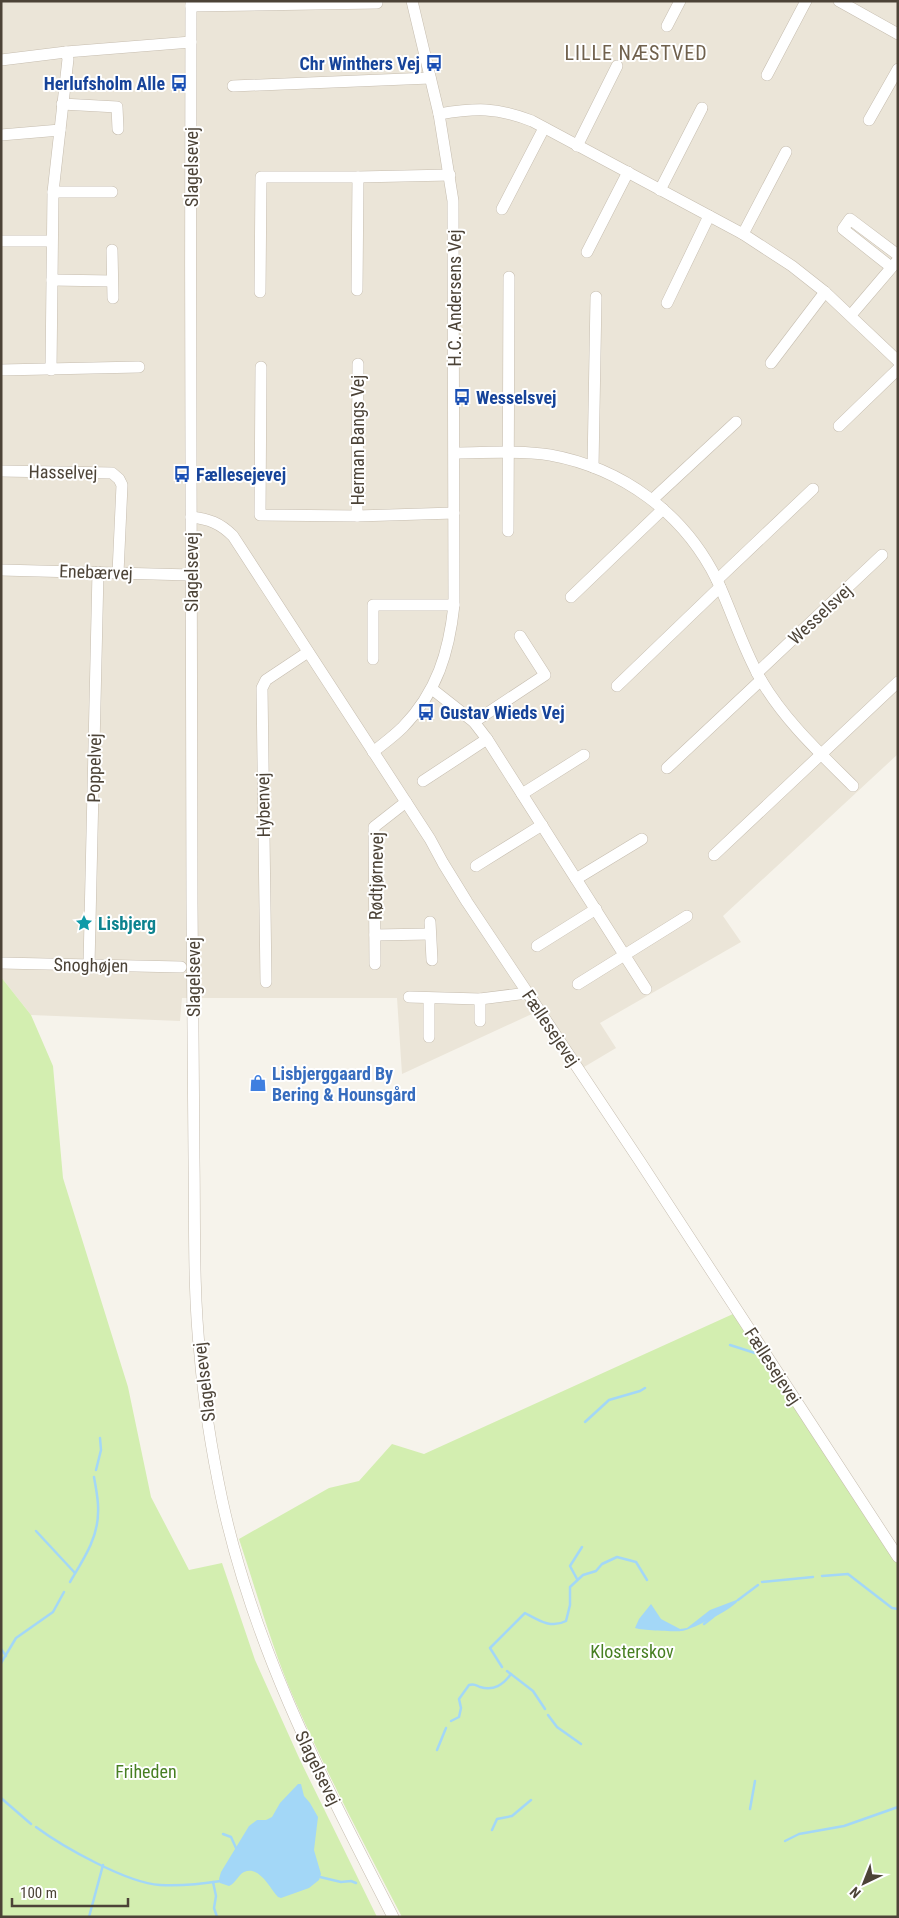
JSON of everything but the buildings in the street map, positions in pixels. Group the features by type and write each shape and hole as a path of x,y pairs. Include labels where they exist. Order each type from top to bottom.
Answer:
{"street":[{"name":"H.C. Andersens Vej","path":"373,752 402,728 417,711 432,689 443,664 451,637 454,605 454,226 450,175 439,114 412,1"},
{"path":"667,26 680,1"},
{"path":"767,75 806,1"},
{"path":"838,1 898,34"},
{"path":"191,4 377,3"},
{"name":"Slagelsevej","path":"191,4 191,575 196,1283 199,1353 210,1437 222,1502 240,1569 275,1673 313,1761 393,1917"},
{"path":"1,60 66,52 191,42"},
{"path":"51,370 53,192 68,59 66,52"},
{"path":"577,146 617,66"},
{"path":"869,120 898,69"},
{"path":"233,86 430,78"},
{"path":"62,104 118,106 118,129"},
{"path":"660,190 702,108"},
{"path":"439,114 472,109 498,110 515,115 544,128 744,234 792,266 825,292 898,361"},
{"path":"502,209 544,128"},
{"path":"1,135 60,130"},
{"path":"744,234 786,152"},
{"path":"587,252 628,172"},
{"path":"260,292 261,177 450,175"},
{"path":"357,290 358,177"},
{"path":"53,192 112,192"},
{"path":"667,303 709,216"},
{"path":"850,315 895,263 843,229 850,219 898,255"},
{"path":"1,242 51,241"},
{"path":"112,250 113,298"},
{"path":"508,277 508,531"},
{"path":"52,280 112,281"},
{"path":"771,363 825,292"},
{"path":"593,467 596,297"},
{"name":"Herman Bangs Vej","path":"357,516 358,364"},
{"path":"1,370 139,367"},
{"name":"Herman Bangs Vej","path":"261,367 260,515 357,516 454,512"},
{"path":"839,426 898,369"},
{"path":"653,499 736,422"},
{"path":"455,453 549,455 593,467 618,478 653,499 686,532 703,554 759,676 783,715 853,786"},
{"name":"Hasselvej","path":"1,471 112,473 119,478 122,485 118,573"},
{"path":"617,686 813,489"},
{"path":"571,597 663,509"},
{"name":"Fællesejevej","path":"191,518 207,519 217,523 232,536 430,838 448,871 527,993 639,1160 898,1557"},
{"name":"Wesselsvej","path":"667,768 882,555"},
{"name":"Enebærvej","path":"1,570 191,575"},
{"name":"Poppelvej","path":"89,964 98,572"},
{"path":"373,659 373,605 454,605"},
{"path":"474,722 545,675 520,636"},
{"name":"Hybenvej","path":"266,982 262,688 266,680 308,652"},
{"path":"714,855 898,682"},
{"path":"432,689 474,722 487,739 646,989"},
{"path":"423,781 487,739"},
{"path":"522,794 584,755"},
{"name":"Rødtjørnevej","path":"375,964 374,827 406,802"},
{"path":"476,866 542,825"},
{"path":"576,879 642,839"},
{"path":"537,946 596,909"},
{"path":"578,984 687,916"},
{"name":"Rødtjørnevej","path":"375,935 430,928 432,960"},
{"name":"Snoghøjen","path":"1,962 180,967"},
{"path":"409,997 480,999 527,993"},
{"path":"429,998 429,1037"},
{"path":"480,999 480,1021"}],"shaded area":[{"path":"1,1 898,1 898,754 723,916 741,942 600,1023 616,1048 574,1073 534,1013 402,1074 397,998 182,998 180,1021 31,1015 1,977"}],"green space":[{"name":"Friheden","path":"1,977 31,1015 53,1066 63,1178 128,1387 151,1497 189,1570 222,1563 255,1660 300,1760 377,1917 1,1917"},
{"name":"Klosterskov","path":"733,1314 898,1563 898,1917 402,1917 333,1783 295,1701 272,1641 239,1539 329,1488 359,1481 392,1444 424,1454"}],"water":[{"path":"739,1599 723,1613 682,1631 658,1631 635,1628 639,1619 651,1604 661,1619 680,1629 687,1628 710,1610"},
{"path":"298,1784 301,1784 304,1796 318,1817 314,1850 321,1874 319,1880 309,1888 281,1898 278,1897 259,1874 254,1872 244,1872 229,1886 220,1883 221,1872 249,1826 257,1820 266,1820 272,1817 280,1803"}],"waterway":[{"path":"730,1345 755,1353"},
{"path":"585,1422 609,1400 645,1388"},
{"path":"96,1470 101,1450 100,1438"},
{"path":"70,1582 93,1540 98,1504 94,1477"},
{"path":"36,1531 75,1573"},
{"path":"577,1579 570,1566 582,1547"},
{"path":"502,1667 490,1648 525,1613 550,1624 566,1621 570,1605 570,1587 583,1575 596,1571 602,1564 617,1557 636,1562 647,1580"},
{"path":"822,1576 848,1574 892,1608 898,1609"},
{"path":"762,1582 813,1577"},
{"path":"738,1600 758,1585"},
{"path":"1,1663 16,1638 53,1612 64,1592"},
{"path":"704,1624 713,1617"},
{"path":"1,1649 6,1656"},
{"path":"507,1671 533,1691 545,1709"},
{"path":"451,1721 459,1717 461,1708 459,1699 469,1685 494,1688 505,1681 511,1674"},
{"path":"548,1715 557,1727 581,1744"},
{"path":"437,1750 446,1728"},
{"path":"750,1809 755,1781"},
{"path":"1,1798 31,1824"},
{"path":"492,1830 497,1819 512,1816 531,1800"},
{"path":"785,1841 799,1834 844,1826 898,1807"},
{"path":"36,1827 96,1863 146,1883 175,1885 221,1881"},
{"path":"223,1834 231,1837 236,1848"},
{"path":"89,1917 103,1865"},
{"path":"320,1877 356,1883"},
{"path":"213,1882 216,1896 214,1908 217,1917"}],"place":[{"name":"Chr Winthers Vej","path":"434,63"},
{"name":"Herlufsholm Alle","path":"179,83"},
{"name":"Wesselsvej","path":"462,397"},
{"name":"Fællesejevej","path":"182,474"},
{"name":"Gustav Wieds Vej","path":"426,712"},
{"name":"Lisbjerg","path":"84,923"},
{"name":"Lisbjerggaard By Bering & Hounsgård","path":"258,1083"}],"district":[{"name":"LILLE NÆSTVED","path":"636,53"}]}
